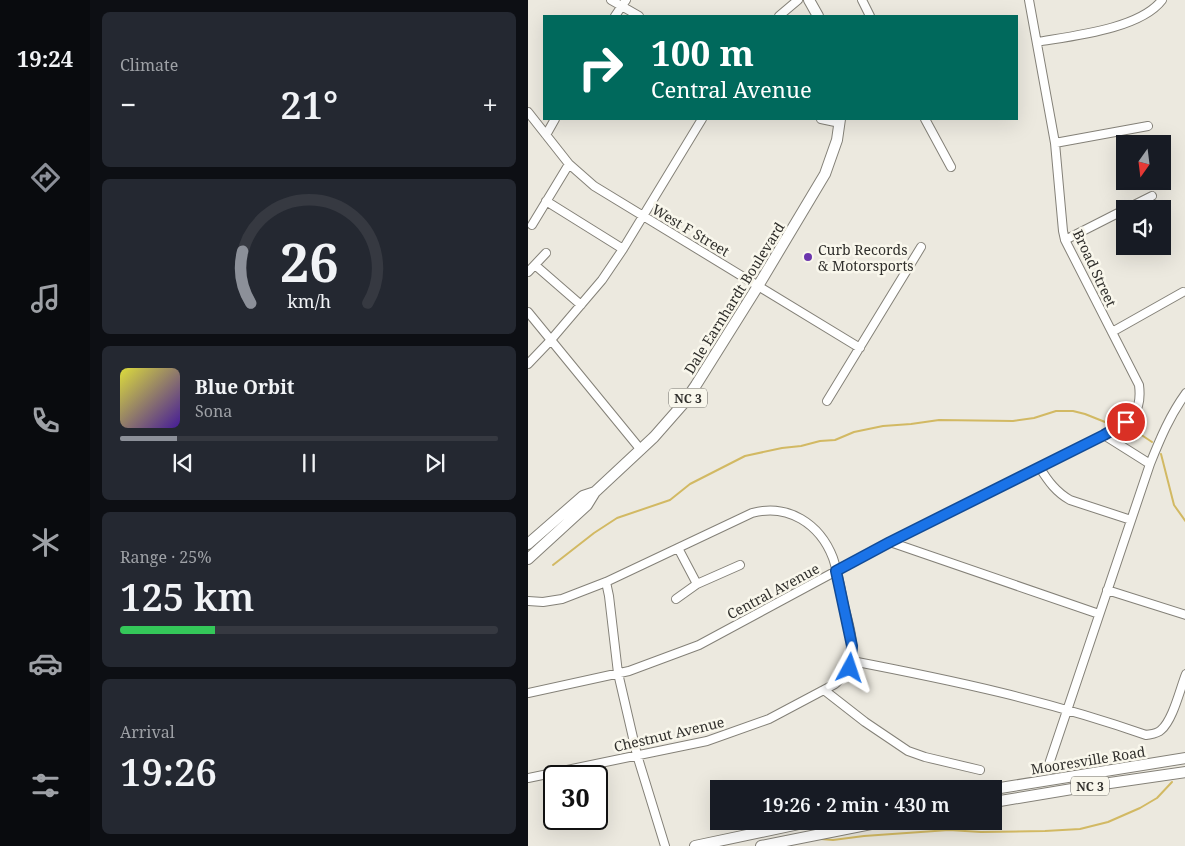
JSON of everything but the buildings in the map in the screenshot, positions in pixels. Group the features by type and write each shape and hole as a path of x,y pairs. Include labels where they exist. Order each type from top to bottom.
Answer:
{"main road":[{"path":"809,0 817,15"},
{"name":"Dale Earnhardt Boulevard","path":"528,559 587,505 595,492 670,421 689,396 825,174 832,157 840,121"},
{"name":"Dale Earnhardt Boulevard","path":"528,544 581,497 595,492"},
{"name":"Mooresville Road","path":"1002,788 1186,758"},
{"name":"Mooresville Road","path":"1002,801 1186,772"},
{"path":"695,846 771,830"},
{"path":"761,846 841,830"}],"street":[{"path":"611,0 624,3 638,15"},
{"path":"780,15 798,0"},
{"path":"862,0 870,15"},
{"name":"Broad Street","path":"1029,0 1055,143 1065,240 1137,380 1140,394 1139,405 1134,415 1104,435"},
{"path":"1037,42 1109,29 1153,10 1162,0"},
{"path":"616,15 624,3"},
{"name":"West F Street","path":"528,112 569,164 594,186 860,348"},
{"path":"546,135 554,120"},
{"path":"528,364 602,280 701,120"},
{"path":"926,120 951,167"},
{"path":"1055,143 1148,126"},
{"path":"532,225 569,164"},
{"path":"1144,200 1152,196"},
{"path":"546,201 623,249"},
{"path":"1065,240 1116,214"},
{"path":"827,401 922,247"},
{"path":"528,272 546,253"},
{"path":"535,265 581,305"},
{"path":"1112,332 1183,292"},
{"path":"528,312 640,450"},
{"path":"1049,764 1150,464 1176,406 1186,393"},
{"path":"1104,435 1150,464"},
{"name":"Central Avenue","path":"528,693 618,673 669,657 699,645 890,542 1104,435"},
{"path":"1040,468 1049,483 1061,495 1070,500 1131,520"},
{"path":"528,602 562,599 606,582 752,513 770,509 780,510 792,513 811,526 821,538 832,557 850,630 852,661 941,678 1068,709 1146,735 1156,734 1162,730 1169,719 1186,674"},
{"path":"890,542 1099,614"},
{"path":"678,548 697,584"},
{"path":"676,599 697,584 740,565"},
{"path":"606,582 618,673 637,755 665,846"},
{"path":"1107,590 1186,615"},
{"name":"Chestnut Avenue","path":"528,778 706,741 749,727 769,719 842,679 850,668 852,661"},
{"path":"824,690 865,722 908,751 980,770"}],"waterway":[{"path":"553,565 594,533 617,518 670,500 690,484 745,456 820,441 835,440 854,432 883,426 939,420 1013,421 1034,418 1056,411 1073,411 1110,424"},
{"path":"1124,431 1140,434 1152,442"},
{"path":"1161,454 1174,505 1186,522"},
{"path":"821,839 833,840 949,830 981,832 1080,829 1108,822 1140,808 1157,798 1172,782"}],"place":[{"name":"Curb Records & Motorsports","path":"808,257"}],"route":[{"path":"850,668 852,661 850,630 836,571 1104,435 1126,422"}]}
